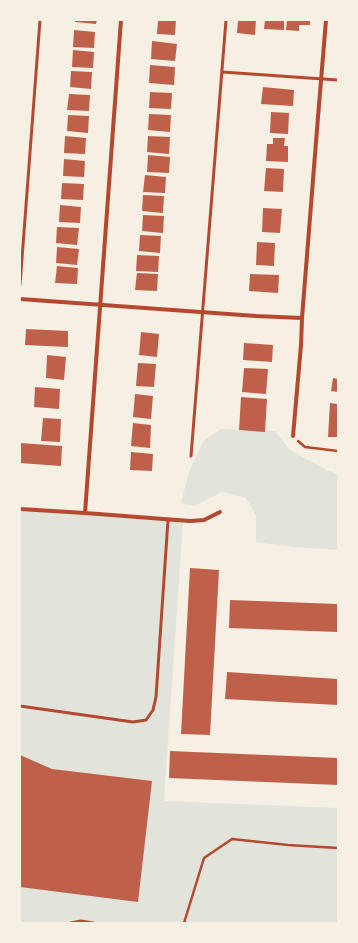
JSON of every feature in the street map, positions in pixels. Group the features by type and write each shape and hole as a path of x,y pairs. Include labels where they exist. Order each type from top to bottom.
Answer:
{"street":[{"path":"85,513 121,20"},
{"path":"293,436 326,20"},
{"path":"20,299 302,318"},
{"path":"20,508 190,521 204,520 220,512"}],"lane":[{"path":"20,285 40,20"},
{"path":"191,456 226,20"},
{"path":"222,72 338,80"},
{"path":"20,706 133,722 146,720 153,710 157,687 168,520"},
{"path":"71,923 81,921 93,923"}],"path":[{"path":"293,436 305,447 338,452"},
{"path":"184,923 204,858 232,839 288,845 338,848"}],"shaded area":[{"path":"221,429 275,431 290,450 327,470 338,474 338,550 294,547 256,542 256,515 246,498 222,492 194,506 181,503 189,472 203,441"},
{"path":"20,509 183,521 164,801 338,808 338,923 20,923"}],"building":[{"path":"75,20 97,20 96,24 75,22"},
{"path":"158,20 176,20 175,35 157,34"},
{"path":"238,20 256,20 255,35 237,33"},
{"path":"265,20 284,20 284,30 264,29"},
{"path":"287,20 310,20 310,25 299,25 299,31 286,30"},
{"path":"74,30 95,32 94,48 73,47"},
{"path":"152,41 177,44 175,61 151,59"},
{"path":"73,50 94,52 93,68 72,67"},
{"path":"150,65 175,67 174,85 149,83"},
{"path":"71,71 92,72 91,89 70,87"},
{"path":"263,87 294,90 293,106 261,104"},
{"path":"150,92 172,93 171,109 149,108"},
{"path":"69,94 90,95 89,111 67,110"},
{"path":"271,112 289,113 288,134 270,133"},
{"path":"149,114 171,115 170,132 148,130"},
{"path":"68,115 89,116 88,133 67,131"},
{"path":"65,136 86,138 85,154 64,153"},
{"path":"148,136 170,137 169,154 147,152"},
{"path":"273,138 285,138 284,146 288,146 288,162 266,161 267,144 273,144"},
{"path":"148,155 170,157 169,173 147,172"},
{"path":"64,159 85,161 84,177 63,176"},
{"path":"266,168 284,169 283,192 264,191"},
{"path":"145,175 166,177 165,193 143,192"},
{"path":"62,183 84,184 83,200 61,199"},
{"path":"143,195 164,196 163,213 142,211"},
{"path":"60,205 81,207 80,223 59,222"},
{"path":"263,208 282,209 280,233 262,232"},
{"path":"143,215 164,216 163,233 142,231"},
{"path":"57,227 79,228 77,245 56,243"},
{"path":"140,235 161,236 160,253 139,251"},
{"path":"257,242 275,243 274,266 256,265"},
{"path":"57,247 79,249 77,265 56,263"},
{"path":"137,255 159,256 158,272 136,271"},
{"path":"57,266 78,268 77,284 55,283"},
{"path":"137,273 158,274 157,291 135,290"},
{"path":"250,274 279,275 278,293 249,291"},
{"path":"26,329 68,331 68,347 25,345"},
{"path":"141,332 159,334 157,357 139,355"},
{"path":"244,343 273,345 272,362 243,360"},
{"path":"47,355 66,357 64,380 46,378"},
{"path":"138,363 156,364 154,387 136,386"},
{"path":"244,368 268,369 266,394 242,392"},
{"path":"333,378 338,379 338,392 331,391"},
{"path":"35,387 60,389 59,409 34,407"},
{"path":"135,394 153,396 151,419 133,417"},
{"path":"241,397 267,399 265,432 239,430"},
{"path":"330,403 338,404 338,437 328,437"},
{"path":"43,418 61,419 60,442 41,441"},
{"path":"133,423 151,425 150,448 131,446"},
{"path":"20,443 62,446 61,466 20,463"},
{"path":"131,452 153,454 152,471 130,470"},
{"path":"190,568 219,570 210,735 181,734"},
{"path":"230,600 338,604 338,632 229,628"},
{"path":"227,672 338,679 338,705 225,699"},
{"path":"170,751 338,758 338,785 169,778"},
{"path":"20,755 52,769 152,781 138,902 20,887"}]}
